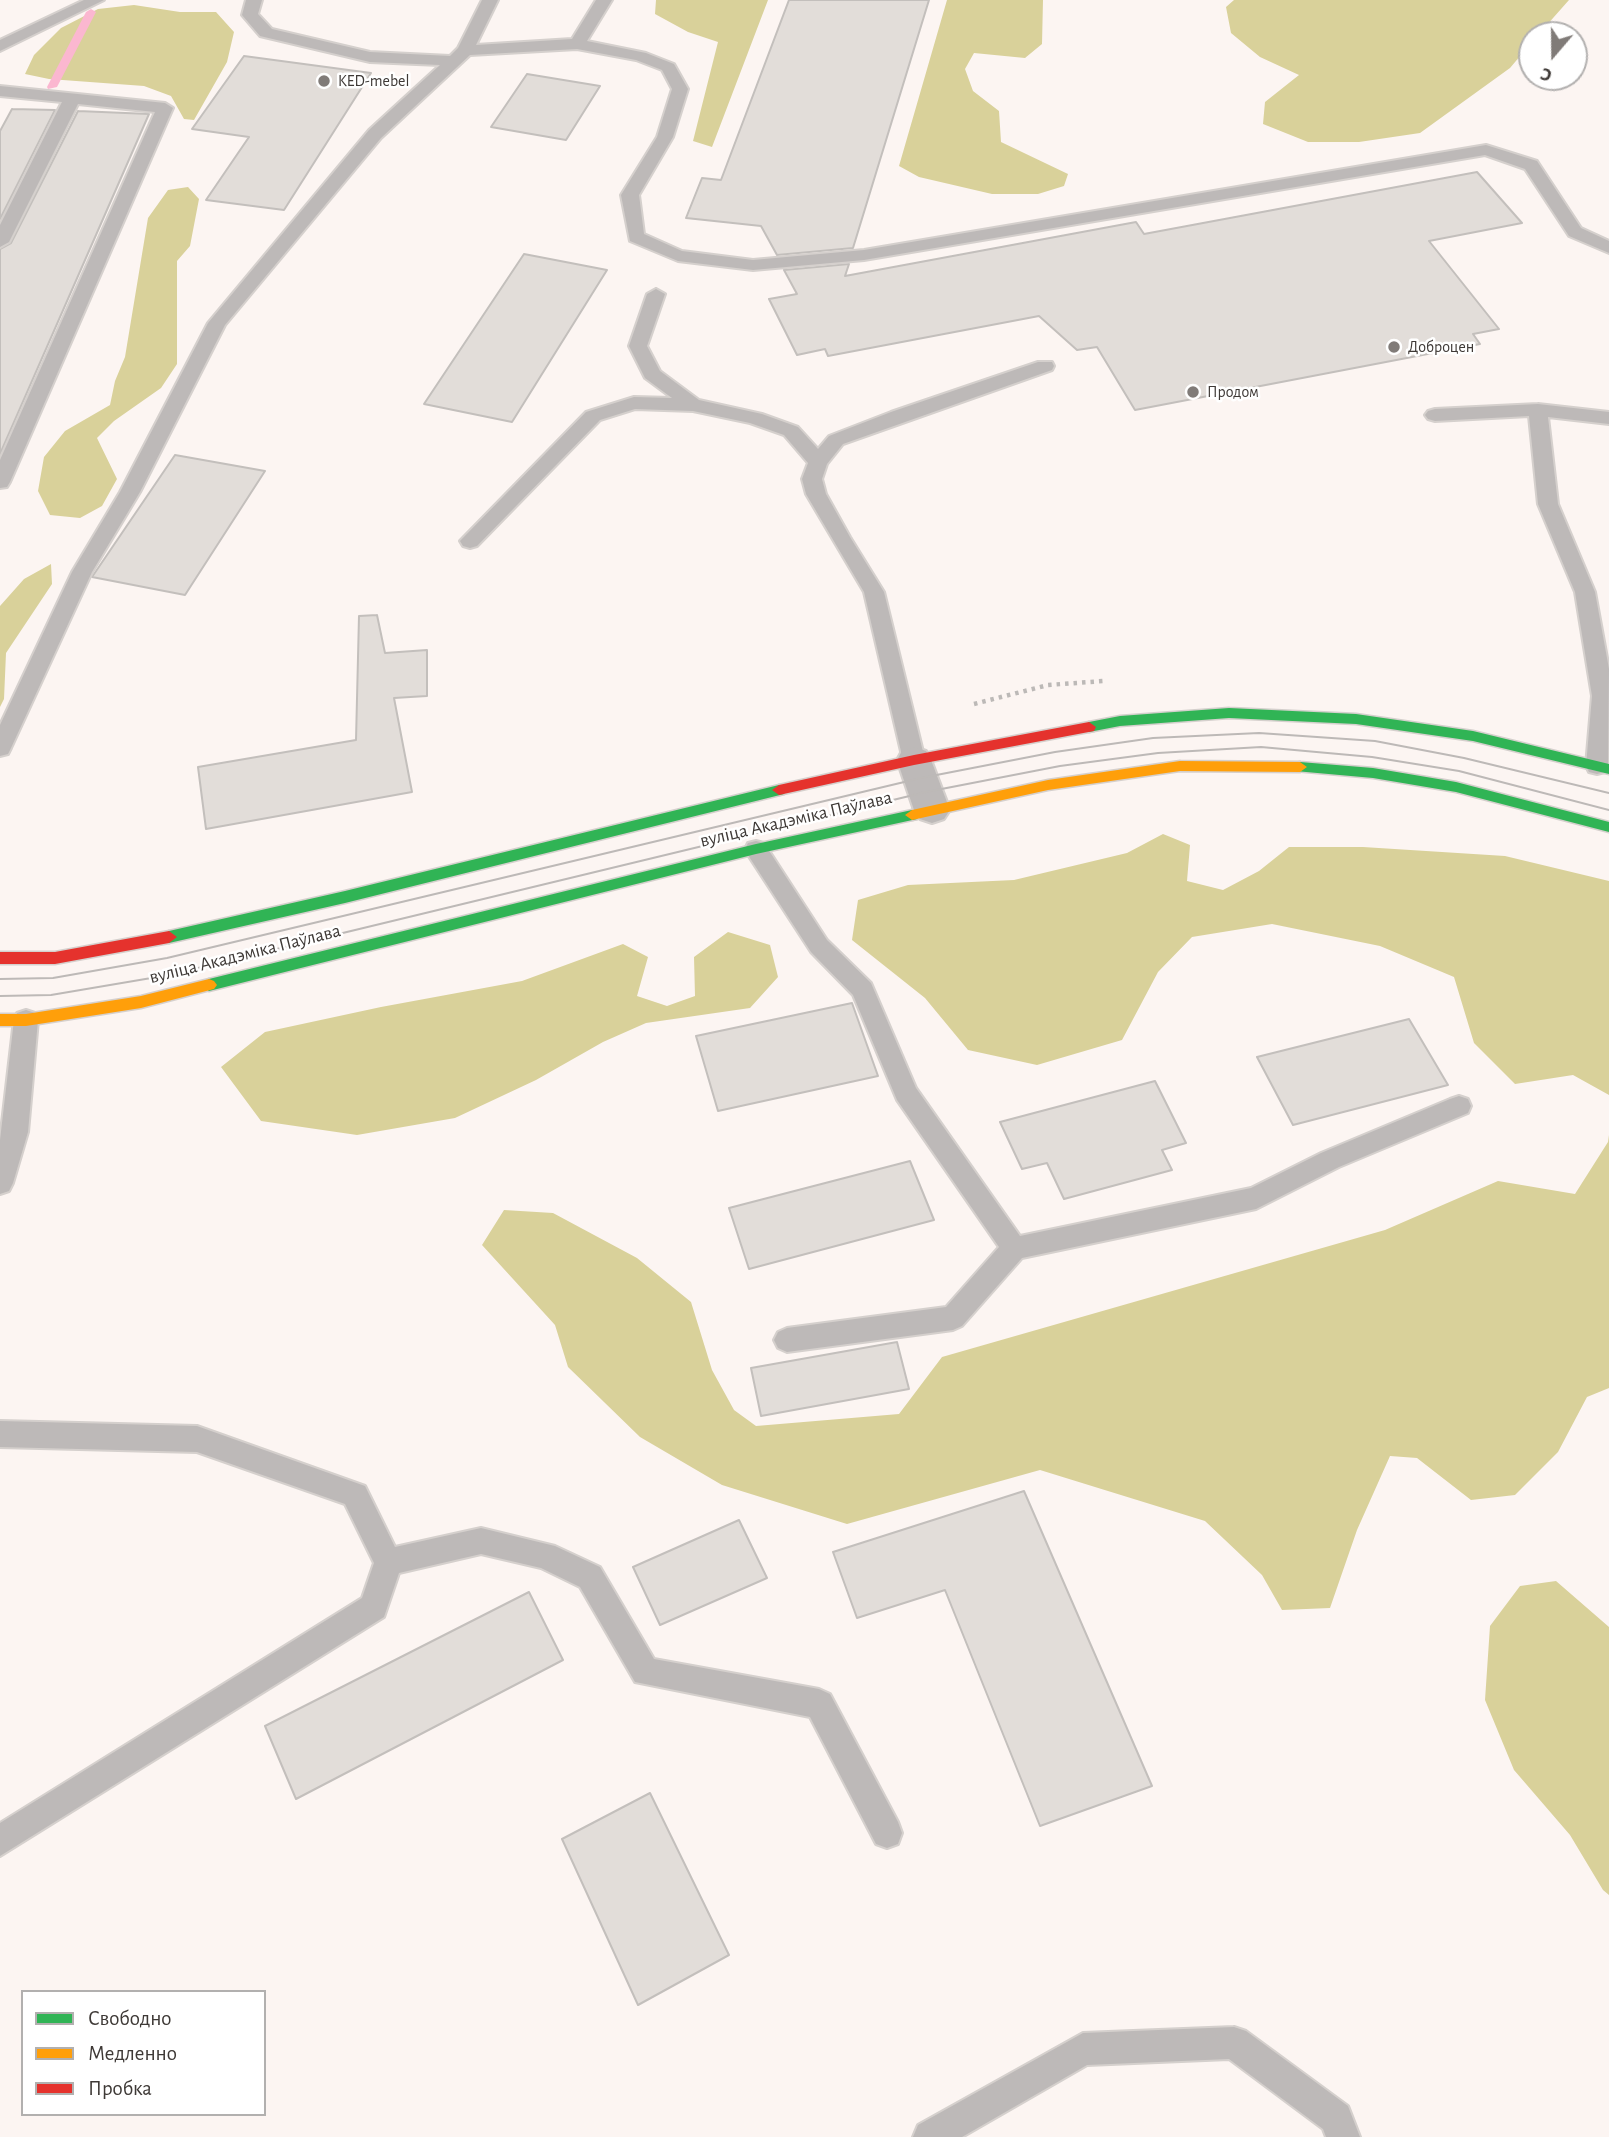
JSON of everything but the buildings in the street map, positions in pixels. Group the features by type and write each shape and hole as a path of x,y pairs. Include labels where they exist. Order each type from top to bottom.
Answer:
{"main road":[{"name":"вуліца Акадэміка Паўлава","path":"0,958 55,958 147,942 345,897 734,800 914,760 1120,722 1229,713 1356,719 1473,736 1600,771"},
{"name":"вуліца Акадэміка Паўлава","path":"0,1020 26,1020 141,1002 749,834 932,810 1048,785 1180,766 1298,767 1373,773 1456,786 1609,827"},
{"path":"734,800 749,834"},
{"path":"1588,822 1591,805"}],"street":[{"path":"914,760 932,810"}],"lane":[{"path":"0,44 96,0"},
{"path":"254,0 250,15 265,33 370,57 460,55 577,44 640,56 668,67 680,89 664,137 630,195 636,237 678,256 752,265 864,255 1486,150 1531,165 1575,232 1609,248"},
{"path":"0,748 82,572 130,492 217,323 375,134 460,55 490,0"},
{"path":"577,44 604,0"},
{"path":"0,91 165,108 0,482"},
{"path":"0,242 72,97"},
{"path":"656,294 638,346 652,374 693,405"},
{"path":"914,760 874,592 816,494 812,479 818,462 836,440 1045,366"},
{"path":"470,541 593,415 634,403 693,405 755,418 791,431 818,462"},
{"path":"1538,410 1548,503 1585,592 1603,696 1600,771"},
{"path":"1435,415 1538,410 1609,418"},
{"path":"749,834 819,946 863,990 906,1093 1014,1248"},
{"path":"0,1183 15,1132 26,1020"},
{"path":"787,1339 954,1318 1014,1248 1256,1198 1330,1160 1459,1105"},
{"path":"0,1434 197,1439 355,1494 388,1562 374,1607 0,1841"},
{"path":"388,1562 481,1541 545,1555 590,1577 645,1672 819,1704 887,1833"},
{"path":"930,2137 1083,2049 1234,2043 1336,2118 1343,2137"}],"shaded area":[{"path":"656,0 768,0 712,147 693,141 718,42 688,32 655,14"},
{"path":"947,0 1043,0 1042,44 1025,58 974,53 965,69 973,91 999,111 1001,142 1068,174 1064,186 1038,194 992,194 919,177 899,166"},
{"path":"1234,0 1569,0 1550,21 1518,21 1518,59 1510,68 1420,133 1359,142 1308,142 1263,124 1265,102 1299,75 1260,57 1231,33 1226,7"},
{"path":"134,5 180,12 216,12 234,32 227,62 194,120 184,119 171,96 144,86 49,79 25,74 34,55 61,28 98,9"},
{"path":"188,187 199,199 190,246 177,261 177,364 161,388 114,421 97,438 117,479 102,506 80,518 50,515 38,491 44,457 65,431 110,405 115,381 125,357 148,218 168,190"},
{"path":"51,564 52,584 6,653 4,699 0,707 0,606 24,579"},
{"path":"1163,834 1190,845 1187,881 1223,890 1259,871 1289,847 1363,847 1505,856 1609,881 1609,1095 1573,1075 1515,1084 1474,1043 1454,977 1380,946 1272,924 1192,937 1158,972 1122,1040 1037,1065 968,1050 925,998 852,940 858,900 908,885 1014,880 1127,853"},
{"path":"728,932 770,945 778,977 750,1008 646,1023 603,1042 536,1080 455,1118 357,1135 261,1121 221,1067 265,1032 522,981 623,944 648,957 637,996 667,1006 695,996 694,957"},
{"path":"1609,1135 1609,1388 1587,1397 1558,1452 1515,1495 1471,1500 1417,1458 1390,1456 1357,1530 1330,1608 1282,1610 1262,1575 1205,1521 1040,1470 847,1524 722,1485 640,1437 568,1367 555,1325 482,1245 504,1210 553,1213 637,1258 691,1302 712,1370 734,1410 756,1426 899,1414 942,1357 1385,1230 1498,1181 1575,1194 1608,1142"},
{"path":"1556,1581 1609,1627 1609,1895 1603,1890 1570,1835 1514,1770 1485,1700 1490,1626 1520,1586"}],"waterway":[{"path":"52,87 91,12"}],"tram line":[{"path":"0,979 53,978 167,958 921,778 1055,752 1153,738 1259,733 1375,741 1464,758 1609,793"},
{"path":"0,996 51,995 169,975 926,792 1060,766 1158,753 1261,747 1372,757 1459,771 1609,810"}],"traffic: fast":[{"path":"1089,727 1120,721 1229,713 1356,719 1473,736 1609,769"},
{"path":"1300,767 1373,773 1456,787 1609,827"},
{"path":"169,937 345,897 779,790"},
{"path":"209,985 756,849 912,815"}],"traffic: slow":[{"path":"912,815 1048,785 1180,766 1300,767"},
{"path":"0,1020 26,1020 141,1002 209,985"}],"traffic: jam":[{"path":"779,790 914,760 1089,727"},
{"path":"0,958 55,958 169,937"}],"place":[{"name":"KED-mebel","path":"324,81"},
{"name":"Доброцен","path":"1394,347"},
{"name":"Продом","path":"1193,392"}]}
